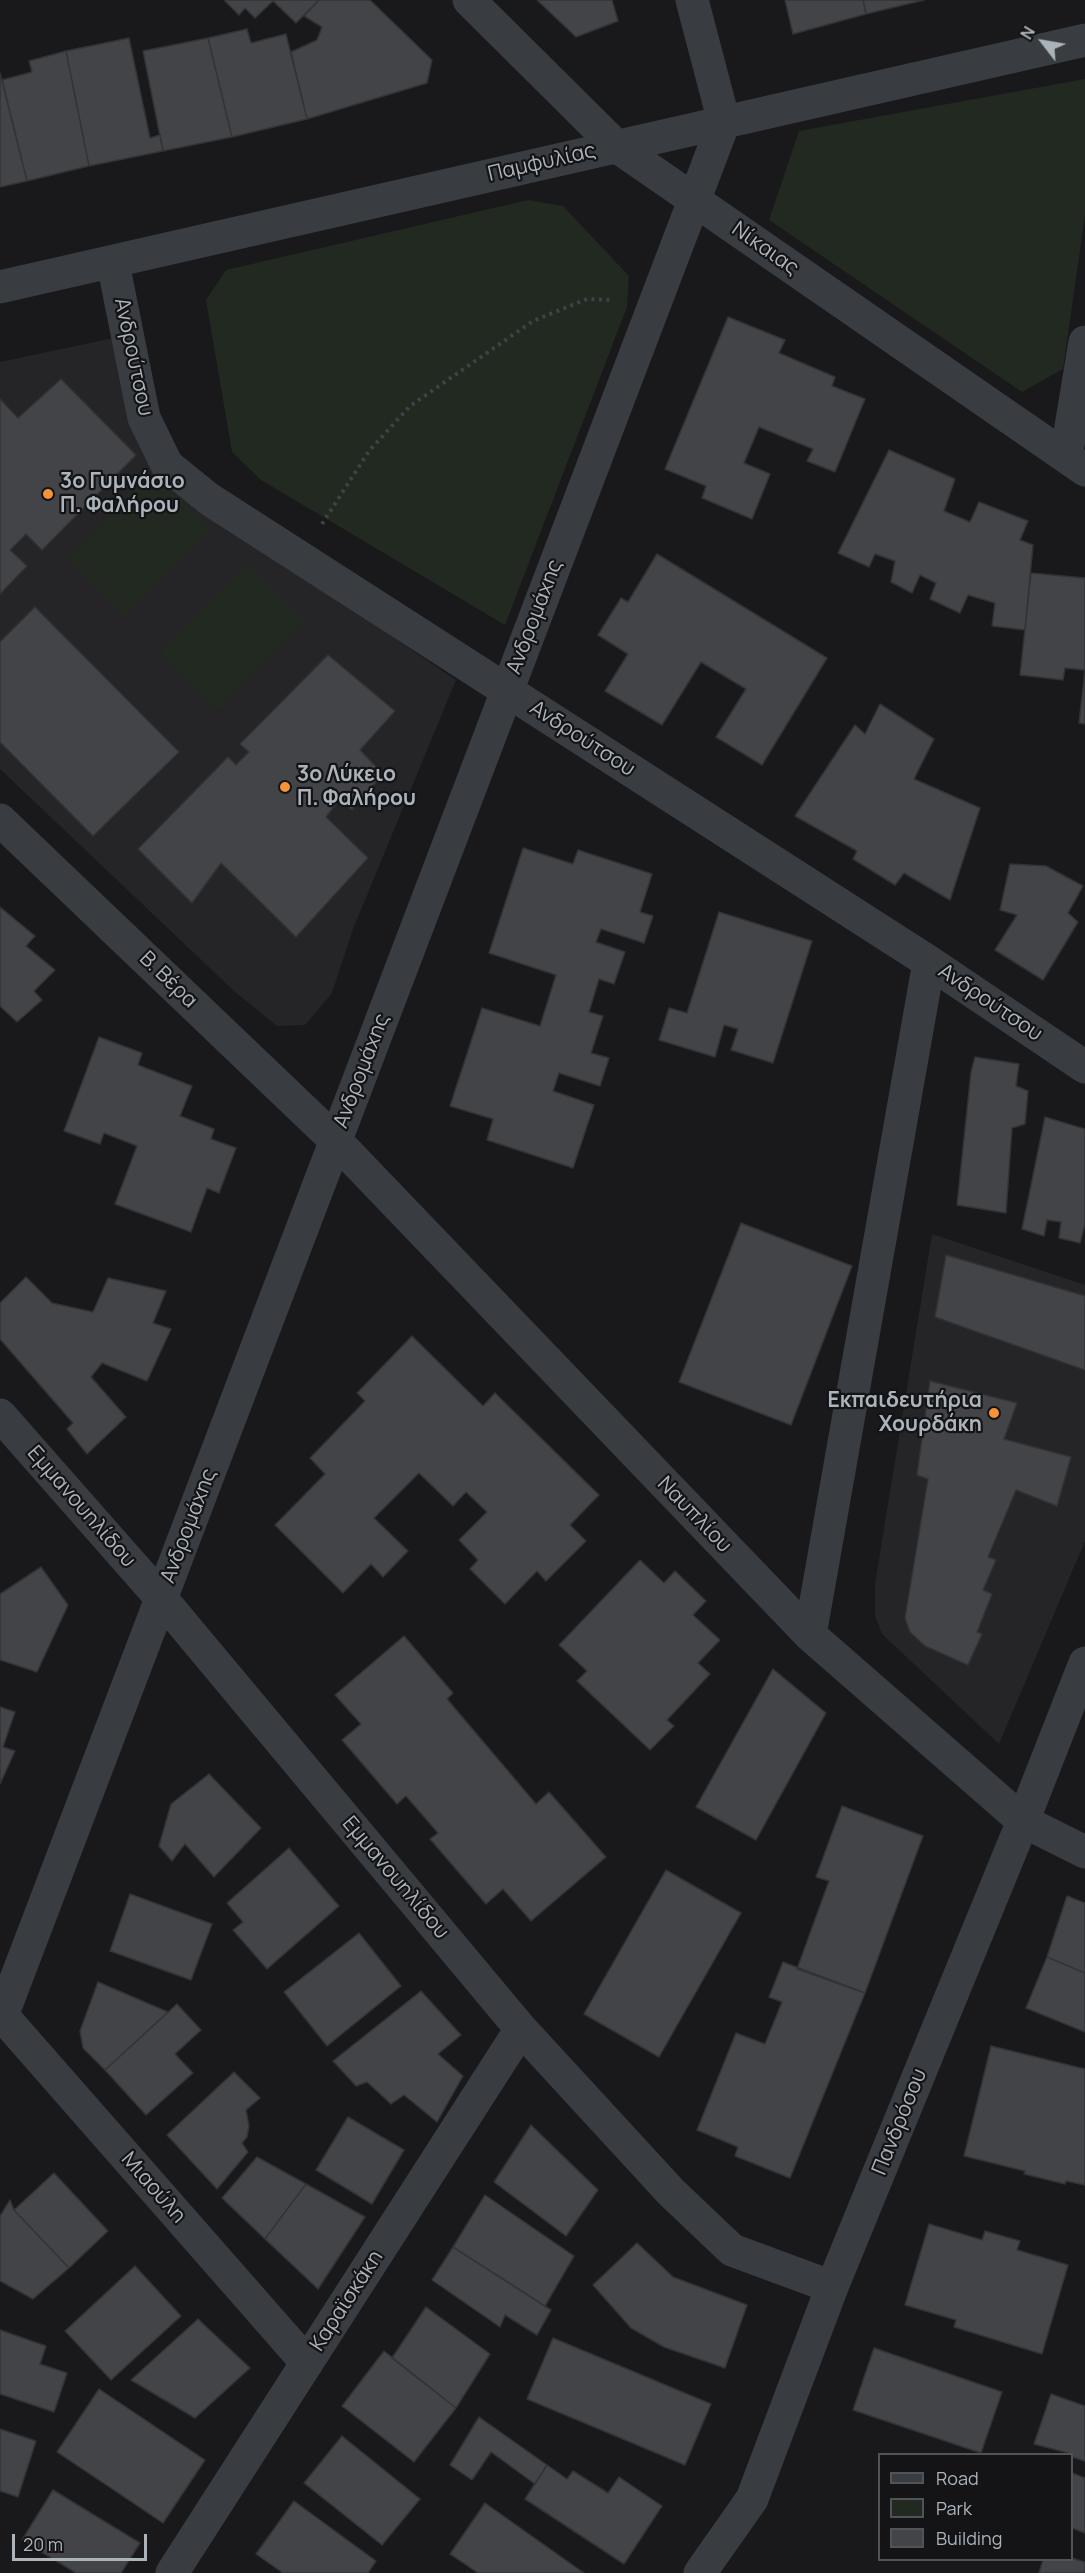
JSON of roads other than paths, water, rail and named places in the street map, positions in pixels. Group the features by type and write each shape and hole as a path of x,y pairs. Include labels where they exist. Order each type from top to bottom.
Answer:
{"street":[{"name":"Νίκαιας","path":"469,0 616,146 1076,464"},
{"path":"692,0 724,122"},
{"name":"Παμφυλίας","path":"0,287 1085,40"},
{"name":"Ανδρομάχης","path":"1,2016 724,122"},
{"name":"Ανδρούτσου","path":"113,263 144,418 167,465 209,499 929,962 1085,1067"},
{"path":"1076,464 1085,342"},
{"name":"Β. Βέρα","path":"0,820 335,1140"},
{"path":"810,1635 929,962"},
{"name":"Ναυπλίου","path":"335,1140 810,1635 1023,1821 1085,1852"},
{"name":"Εμμανουηλίδου","path":"0,1415 161,1598 521,2029 671,2192 732,2250 832,2287"},
{"name":"Πανδρόσου","path":"700,2573 752,2499 832,2287 1023,1821 1085,1663"},
{"name":"Μιαούλη","path":"1,2016 307,2363"},
{"name":"Καραϊσκάκη","path":"172,2573 521,2029"}],"place":[{"name":"3ο Γυμνάσιο Π. Φαλήρου","path":"48,494"},
{"name":"3ο Λύκειο Π. Φαλήρου","path":"285,787"},
{"name":"Εκπαιδευτήρια Χουρδάκη","path":"994,1413"}]}
